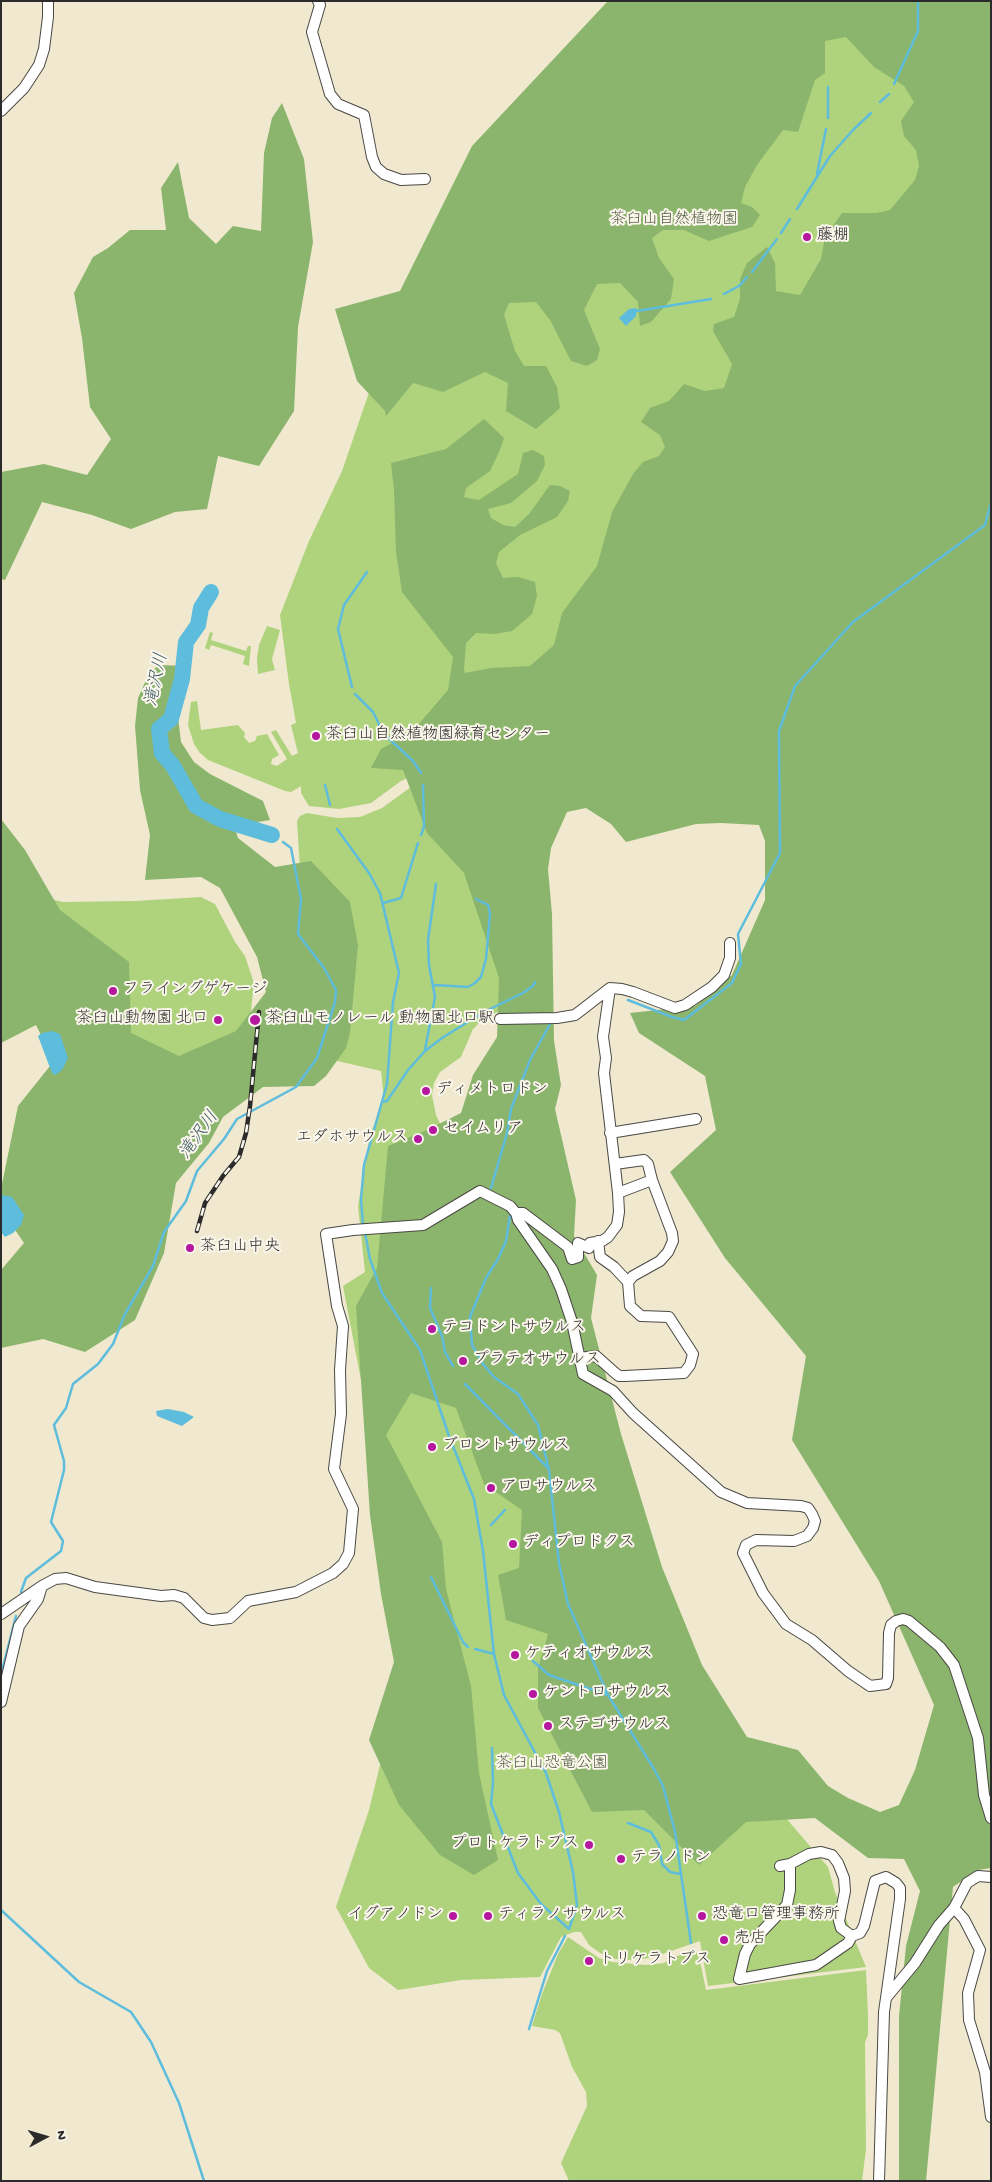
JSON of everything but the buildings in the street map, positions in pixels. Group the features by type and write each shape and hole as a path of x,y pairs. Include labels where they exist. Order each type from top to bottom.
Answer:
{"street":[{"path":"1,111 24,88 39,65 44,49 48,1"},
{"path":"318,1 320,5 312,32 330,94 338,104 364,115 372,157 376,167 384,174 401,180 426,179"},
{"path":"500,1019 558,1018 575,1015 610,988 622,988 675,1008 685,1005 712,987 724,975 730,958 730,943"},
{"path":"516,1213 523,1213 568,1247 572,1259 578,1257 578,1243 589,1248 590,1242 608,1237 617,1225 619,1212 618,1192 604,1073 606,1058 604,1037 610,988"},
{"path":"610,1133 696,1119"},
{"path":"615,1164 644,1160 648,1164 672,1233 673,1241 668,1252 660,1261 633,1276 628,1282"},
{"path":"618,1192 652,1180"},
{"path":"1,1614 42,1586 55,1579 66,1578 95,1587 161,1596 174,1595 184,1598 204,1618 212,1620 230,1618 248,1602 296,1592 333,1573 343,1564 349,1552 352,1510 334,1469 341,1414 340,1370 343,1326 337,1306 326,1234 423,1225 480,1191 510,1206 557,1280 572,1322 583,1374 613,1391 633,1413 721,1492 747,1503 808,1508 815,1521 813,1528 807,1536 794,1540 756,1540 746,1545 743,1553 763,1592 786,1624 812,1640 848,1671 870,1686 886,1684 888,1678 889,1633 891,1625 896,1621 903,1619 910,1621 940,1647 954,1665 978,1738 984,1794 991,1818"},
{"path":"579,1358 596,1356 619,1376 684,1373 690,1365 693,1354 669,1317 641,1316 630,1306 628,1282 614,1267 600,1257 598,1241"},
{"path":"1,1702 19,1626 38,1599 42,1586"},
{"path":"852,1936 841,1928 839,1921 845,1891 844,1878 838,1863 832,1855 821,1852 809,1854 785,1865 790,1890 787,1905 750,1944 745,1954 739,1979 816,1965 848,1943 852,1936 860,1933 864,1926 875,1881 886,1877 900,1888 886,1998 882,2048 879,2181"},
{"path":"886,1998 915,1963 938,1924 954,1908 967,1883 978,1876 991,1877"},
{"path":"954,1908 964,1919 980,1950 968,1993 969,2020 986,2072 991,2116"}],"green space":[{"path":"608,1 991,1 991,1868 978,1870 953,1887 926,2181 899,2180 899,2016 906,1946 920,1891 904,1859 868,1858 815,1818 746,1822 699,1865 644,1810 592,1812 538,1708 538,1668 548,1634 506,1620 498,1575 519,1568 522,1510 484,1484 456,1408 411,1393 386,1435 442,1542 446,1589 471,1686 479,1773 498,1860 474,1875 440,1855 399,1805 369,1740 394,1662 381,1594 370,1515 356,1306 377,1268 388,1146 461,1113 473,1075 497,1037 499,978 464,873 427,833 403,770 371,768 381,749 412,732 448,690 453,657 402,592 396,552 391,463 446,449 484,419 504,438 490,471 466,488 464,497 479,500 518,474 523,453 533,450 544,456 545,465 537,481 511,503 488,509 491,518 503,525 515,527 529,514 550,485 560,486 570,491 568,501 557,517 520,535 499,552 496,563 503,578 518,577 535,582 537,596 532,614 512,631 495,634 476,633 466,643 465,673 491,668 530,666 554,645 562,613 597,566 612,512 633,474 643,462 659,456 665,447 660,435 641,422 650,408 669,401 684,384 705,391 724,388 732,364 713,331 714,324 734,317 740,299 740,279 747,263 767,247 775,263 776,291 800,295 821,259 825,237 842,213 877,213 890,210 915,180 919,166 916,150 904,136 901,121 914,102 904,86 874,67 846,37 825,41 825,73 815,80 798,132 783,130 757,165 745,187 741,203 752,207 760,215 752,227 709,241 684,230 663,230 652,238 659,258 674,279 671,299 651,322 640,326 638,302 620,283 597,284 584,310 600,349 597,360 587,366 571,361 550,320 536,302 509,303 504,315 515,351 524,366 546,366 557,387 560,408 536,429 506,411 508,383 485,372 443,392 413,383 386,416 385,411 357,381 335,309 400,291 472,146","holes":["586,808 611,824 626,842 696,824 721,823 759,825 765,841 765,900 732,975 695,1006 630,1013 639,1033 705,1076 716,1130 670,1172 725,1258 806,1356 792,1440 879,1581 934,1705 915,1770 899,1805 880,1812 848,1798 828,1786 798,1750 747,1737 702,1665 662,1567 621,1434 591,1318 597,1275 574,1236 576,1200 555,1109 561,1085 554,1041 552,914 548,869 551,848 567,812"]},
{"name":"茶臼山自然植物園","path":"991,11 991,153 622,605 414,775 401,781 371,803 339,809 309,806 301,793 301,786 291,792 285,791 208,760 200,753 194,744 188,725 191,702 197,701 201,730 238,725 245,733 244,737 249,743 255,741 257,736 267,734 279,755 272,759 271,764 277,766 287,759 271,732 276,730 292,756 298,753 291,725 296,723 280,615 309,541 342,471 373,381 542,79"},
{"path":"282,103 304,159 313,242 298,327 294,411 259,466 218,456 207,509 175,512 131,529 92,515 42,502 5,580 1,579 1,472 44,464 87,475 111,439 90,407 82,338 74,293 93,257 108,248 130,230 166,230 161,188 178,162 189,218 216,244 233,226 261,231 264,153 272,118"},
{"path":"267,626 280,630 272,659 275,670 258,674 257,658 259,645"},
{"path":"210,632 213,633 211,640 246,651 248,646 251,646 249,666 243,664 245,656 211,645 209,650 205,648"},
{"path":"158,665 187,666 178,717 181,742 194,762 210,774 263,801 270,820 234,826 238,838 275,867 311,861 350,902 358,945 350,1033 346,1048 326,1076 314,1086 263,1087 223,1117 209,1143 176,1183 164,1253 135,1320 85,1352 43,1339 1,1348 1,1270 24,1243 1,1209 1,1189 18,1106 54,1061 36,1025 1,1043 1,819 25,850 60,910 129,962 131,1033 179,1056 236,1031 266,992 257,957 220,888 201,877 145,880 150,835 140,790 135,726 138,698 148,676"},
{"name":"茶臼山恐竜公園","path":"440,786 509,1006 482,1020 473,1029 461,1057 440,1072 434,1083 432,1095 436,1115 683,1643 785,1817 828,1867 835,1892 866,1967 708,1986 700,1941 651,1958 615,1959 600,1953 589,1945 581,1932 574,1932 561,1937 540,1977 461,1980 398,1990 369,1968 336,1907 369,1810 398,1691 377,1464 343,1286 365,1272 358,1206 370,1135 384,1100 381,1071 324,1058 304,931 297,821 300,816 307,813 337,818 360,817 382,808 411,787"},
{"path":"1,879 30,894 63,902 135,901 201,897 215,904 235,942 245,956 254,983 250,1020 158,1097"},
{"path":"568,1937 599,1958 612,1962 646,1965 664,1963 673,1957 696,1951 706,1990 866,1970 868,2035 865,2042 866,2149 862,2181 569,2181 561,2163 587,2106 586,2092 572,2067 560,2033 555,2030 532,2026 558,1954"}],"water":[{"path":"636,308 636,316 626,326 619,318 629,309"},
{"path":"52,1031 60,1034 68,1058 62,1070 55,1075 52,1073 38,1036"},
{"path":"1,1195 12,1197 24,1215 21,1225 13,1233 5,1237 1,1232"},
{"path":"168,1409 184,1412 194,1417 182,1426 157,1416 156,1411"}],"waterway":[{"path":"894,84 918,31 918,3"},
{"path":"828,87 828,118"},
{"path":"880,102 889,94"},
{"path":"797,209 830,156 871,113"},
{"path":"817,174 826,129"},
{"path":"781,233 790,219"},
{"path":"752,272 777,239"},
{"path":"724,294 739,286 747,277"},
{"path":"637,311 711,299"},
{"path":"628,1000 684,1020 732,983 741,964 738,934 780,853 779,731 795,686 853,622 985,525 991,503"},
{"path":"352,687 338,629 344,605 367,572"},
{"name":"滝沢川","path":"211,592 201,608 198,625 186,642 182,679 171,719 159,729 162,753 173,766 196,806 220,819 272,835"},
{"path":"355,694 373,712 381,728"},
{"path":"385,735 413,761 421,773"},
{"path":"325,785 330,805"},
{"path":"421,835 424,827 423,785"},
{"path":"337,829 369,873 380,893 399,973 393,1002 387,1084 364,1165 361,1199 363,1225"},
{"name":"滝沢川","path":"21,1592 26,1578 61,1551 63,1541 51,1522 64,1470 64,1461 54,1425 66,1408 73,1384 98,1364 113,1344 125,1314 153,1266 164,1232 186,1201 197,1171 224,1139 237,1119 296,1087 317,1058 335,1002 336,990 324,968 298,934 301,899 291,848 283,842"},
{"path":"383,903 401,898 418,843"},
{"path":"425,1050 435,997 429,965 428,940 436,884"},
{"path":"434,985 468,987 481,977 486,959 490,913 488,905 476,899"},
{"path":"382,1102 387,1101 408,1070 425,1051 484,1012 523,993 533,986 535,982"},
{"path":"491,1188 507,1133 511,1109 530,1060 550,1024"},
{"path":"510,1216 506,1241 498,1259 486,1278 470,1317 472,1345 483,1364 494,1377 518,1394 538,1425 549,1470 559,1563 568,1604 608,1695 663,1786 675,1832 691,1943"},
{"path":"365,1233 370,1259 382,1293 420,1350 449,1436 474,1499 483,1551 494,1654 504,1695 546,1773 559,1812 573,1872 577,1905 569,1929 541,1904 518,1873 491,1804 493,1783 492,1748"},
{"path":"431,1288 430,1308 442,1336 445,1352 453,1366"},
{"path":"465,1384 548,1468"},
{"path":"491,1525 505,1510"},
{"path":"431,1577 463,1642 468,1647"},
{"path":"1,1675 16,1616"},
{"path":"475,1649 494,1654"},
{"path":"533,1661 549,1675 608,1695"},
{"path":"628,1823 651,1832 659,1845 662,1864 670,1872 680,1874"},
{"path":"1,1910 79,1982 131,2012 151,2042 179,2103 204,2181"},
{"path":"529,2029 547,1971 565,1936"}],"railway":[{"path":"197,1231 205,1203 223,1176 239,1157 246,1133 259,1012"}],"place":[{"name":"藤棚","path":"807,237"},
{"name":"茶臼山自然植物園緑育センター","path":"316,736"},
{"name":"フライングゲケージ","path":"113,991"},
{"name":"茶臼山動物園 北口","path":"218,1020"},
{"name":"茶臼山モノレール 動物園北口駅","path":"255,1020"},
{"name":"ディメトロドン","path":"426,1091"},
{"name":"セイムリア","path":"433,1130"},
{"name":"エダホサウルス","path":"418,1139"},
{"name":"茶臼山中央","path":"190,1248"},
{"name":"テコドントサウルス","path":"432,1329"},
{"name":"プラテオサウルス","path":"463,1361"},
{"name":"ブロントサウルス","path":"432,1447"},
{"name":"アロサウルス","path":"491,1488"},
{"name":"ディプロドクス","path":"513,1544"},
{"name":"ケティオサウルス","path":"515,1655"},
{"name":"ケントロサウルス","path":"533,1694"},
{"name":"ステゴサウルス","path":"548,1726"},
{"name":"プロトケラトプス","path":"589,1845"},
{"name":"テラノドン","path":"621,1859"},
{"name":"イグアノドン","path":"453,1916"},
{"name":"ティラノサウルス","path":"488,1916"},
{"name":"恐竜口管理事務所","path":"702,1916"},
{"name":"売店","path":"724,1940"},
{"name":"トリケラトプス","path":"589,1961"}]}
